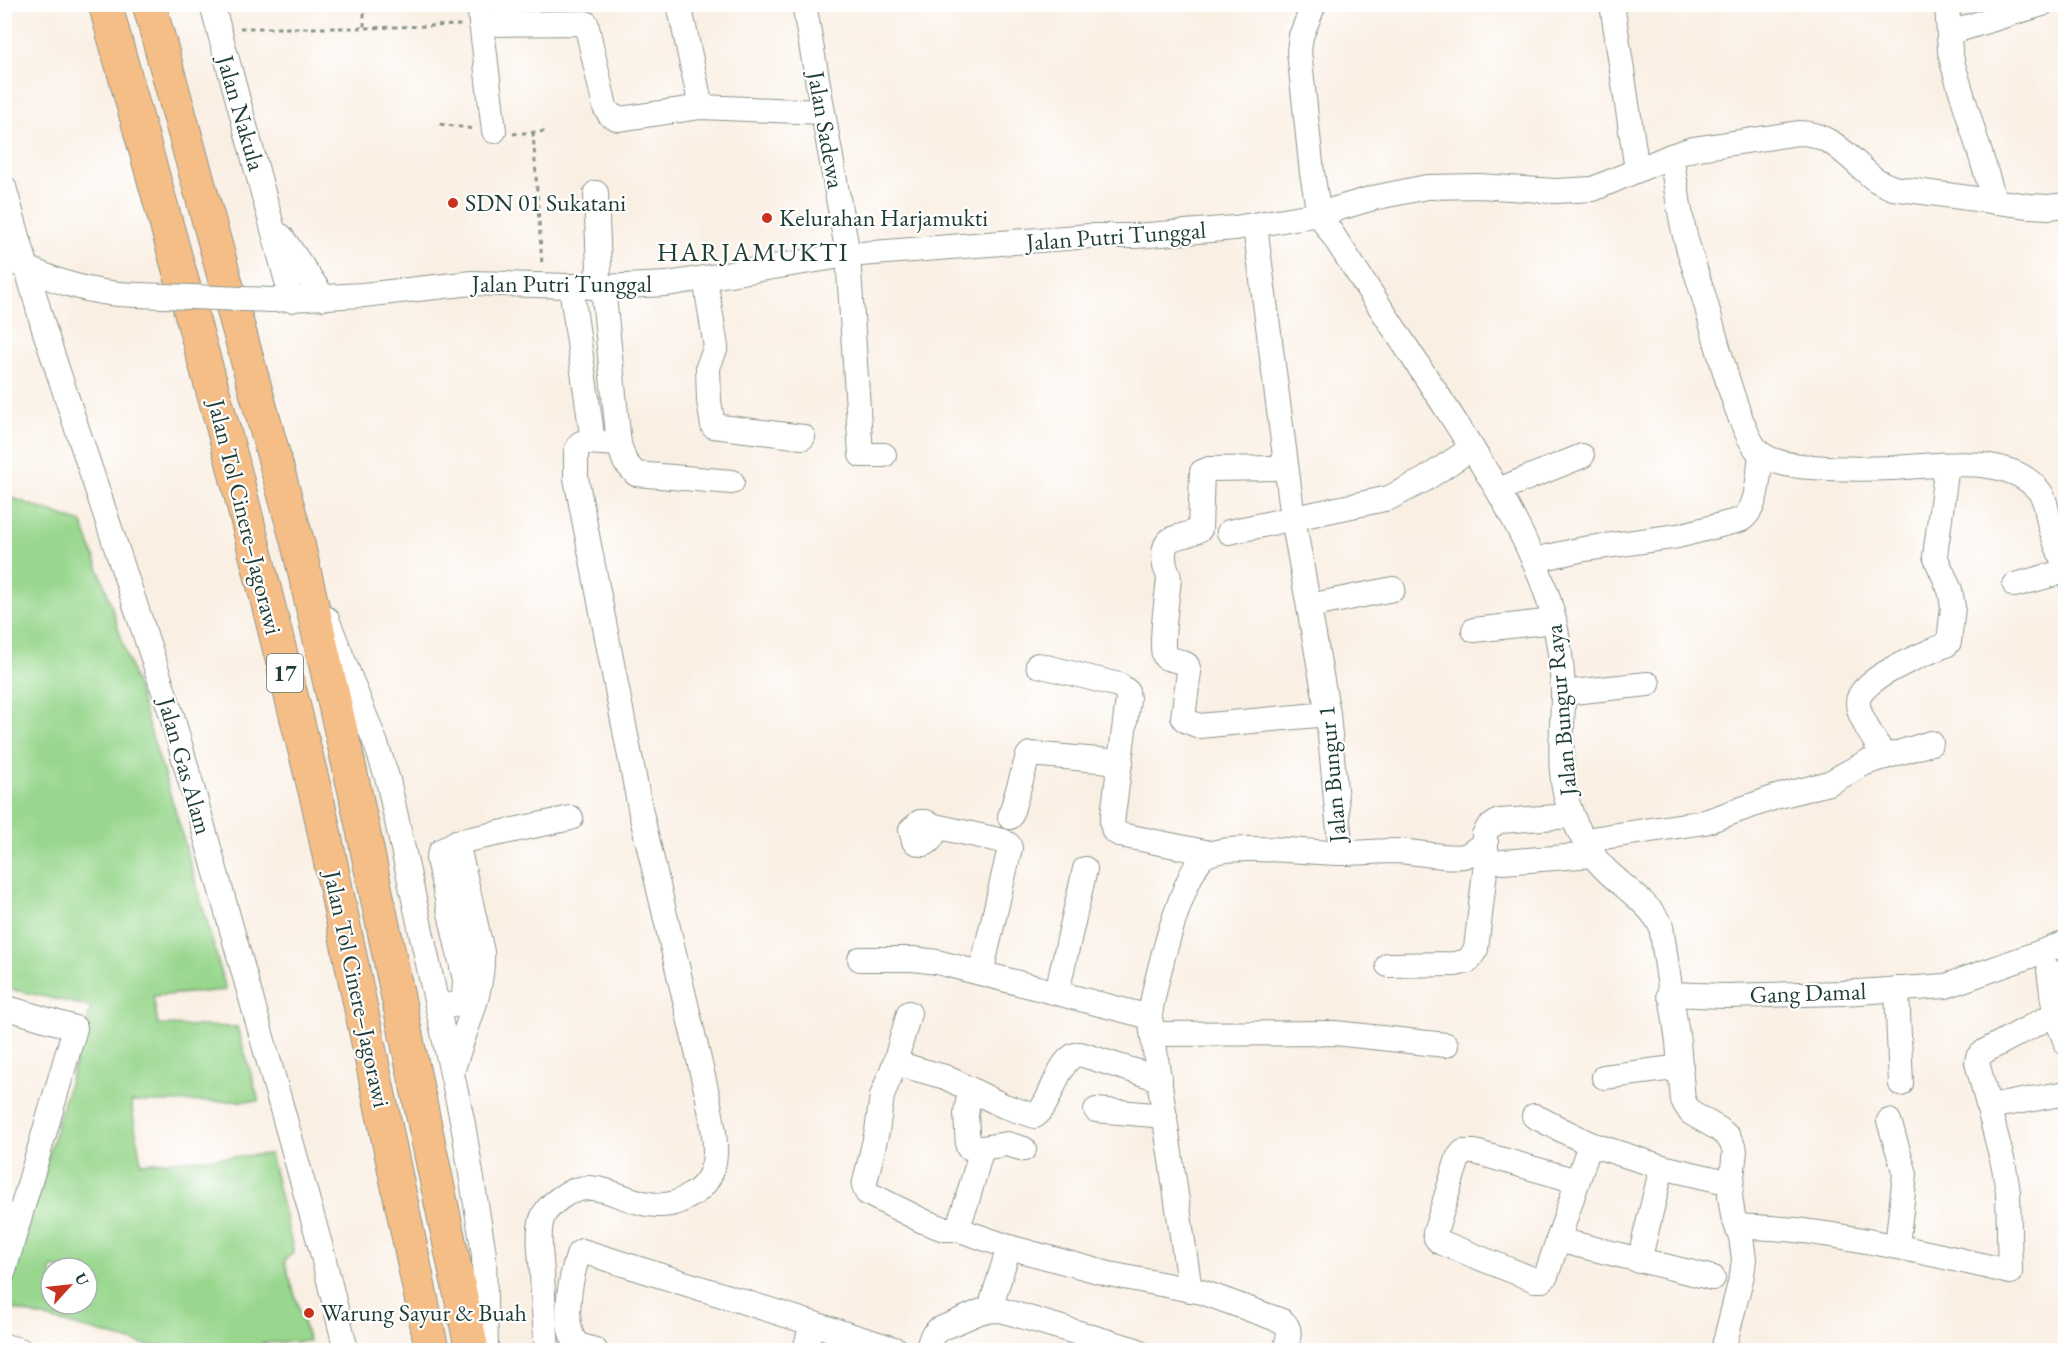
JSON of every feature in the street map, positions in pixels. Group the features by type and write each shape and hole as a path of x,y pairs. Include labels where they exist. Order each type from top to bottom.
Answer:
{"highway":[{"name":"Jalan Tol Cinere–Jagorawi","path":"105,4 232,460 319,807 432,1350"},
{"name":"Jalan Tol Cinere–Jagorawi","path":"149,4 298,544 357,804 472,1350"}],"street":[{"name":"Jalan Nakula","path":"212,4 271,222 281,300"},
{"path":"679,4 701,107"},
{"name":"Jalan Sadewa","path":"804,4 848,255 861,455 884,455"},
{"path":"1314,4 1301,36 1299,51 1312,173 1319,214"},
{"path":"1612,4 1637,170"},
{"path":"1947,4 1953,65 1995,202"},
{"path":"1961,29 2042,4"},
{"path":"494,131 480,14 585,14 605,107 610,115 620,119 701,107 822,112"},
{"name":"Jalan Putri Tunggal","path":"4,257 55,281 106,294 281,300 410,291 472,283 589,287 668,284 848,255 1090,236 1168,235 1255,226 1319,214 1373,198 1427,187 1479,186 1555,191 1593,189 1671,156 1703,147 1784,134 1808,133 1839,147 1874,179 1893,188 1995,202 2049,207 2066,205"},
{"path":"1671,156 1684,229 1727,377 1746,433 1754,447 1772,460 1787,464 1832,468 1947,465 1992,467 2019,476 2039,491 2047,504 2049,522 2066,570 2015,585"},
{"name":"Jalan Gas Alam","path":"4,187 60,378 172,716 321,1248 346,1350"},
{"path":"594,442 589,287 599,268 596,193"},
{"name":"Jalan Bungur Raya","path":"1319,214 1472,448 1498,490 1534,560 1554,621 1561,661 1562,776 1572,816 1589,848 1607,871 1656,916 1662,933 1681,1067 1682,1095 1686,1107 1698,1119 1719,1129 1732,1144 1734,1150 1730,1206 1741,1237 1744,1258 1742,1275 1723,1350"},
{"name":"Jalan Nakula","path":"271,222 324,298"},
{"name":"Jalan Bungur 1","path":"1121,762 1112,824 1114,831 1121,836 1210,853 1229,849 1341,853 1328,714 1293,518 1255,226"},
{"path":"705,278 716,347 708,367 709,401 713,426 803,437"},
{"path":"589,287 619,444 625,462 636,474 732,482"},
{"path":"547,1350 540,1243 542,1220 549,1207 564,1195 583,1188 609,1192 644,1204 670,1205 697,1191 706,1182 712,1172 715,1159 716,1143 708,1098 634,781 576,478 576,451 581,443 619,444"},
{"path":"1229,532 1371,503 1400,494 1472,448"},
{"path":"1534,560 1584,549 1678,536 1740,520 1754,505 1761,454"},
{"path":"1498,490 1582,456"},
{"path":"1885,757 1857,702 1860,693 1873,680 1949,642 1953,607 1950,590 1935,556 1947,465"},
{"path":"1286,468 1209,469 1202,472 1200,529 1194,533 1170,539 1166,547 1165,568 1169,574 1163,626 1163,653 1167,658 1187,664 1189,672 1183,717 1193,724 1208,725 1328,714"},
{"path":"298,544 376,744 456,1005 453,1070 484,1254 486,1350"},
{"path":"1310,610 1393,593"},
{"path":"1474,630 1554,621"},
{"path":"1010,817 1030,754 1121,762 1128,699 1125,688 1038,665"},
{"path":"1563,693 1648,684"},
{"path":"1502,862 1589,848 1705,822 1776,797 1829,783 1865,763 1931,743"},
{"path":"1388,965 1455,964 1468,961 1476,949 1487,854 1484,835 1488,828 1498,821 1572,816"},
{"path":"453,1070 456,1005 482,982 482,952 457,842 571,818"},
{"path":"930,825 1003,841 1009,845 981,973"},
{"path":"1341,853 1397,851 1461,857 1486,843"},
{"path":"1190,1290 1152,1026 1157,972 1187,884 1198,861 1210,853"},
{"path":"1057,992 1085,869"},
{"name":"Gang Damal","path":"1670,994 1725,996 1843,993 1946,986 2066,943"},
{"path":"860,959 913,959 937,962 1057,992 1152,1026 1335,1033 1446,1045"},
{"path":"2049,970 2055,1014 2066,1043"},
{"path":"1897,989 1901,1084"},
{"path":"4,1007 75,1028 5,1268"},
{"path":"909,1013 882,1096 878,1131 865,1189 871,1196 944,1229 957,1229 1010,1247 1109,1274 1190,1290 1282,1320 1288,1327 1289,1333 1285,1350"},
{"path":"1737,1226 1801,1230 1897,1246 2020,1274 2008,1192 1989,1107 1977,1068 1978,1057 1985,1051 2055,1014"},
{"path":"894,1063 945,1077 1004,1106 1035,1116 1066,1062 1074,1054 1160,1079"},
{"path":"1604,1077 1681,1067"},
{"path":"970,1089 966,1114 968,1147 982,1148 1007,1144 1024,1149"},
{"path":"1989,1107 2066,1093"},
{"path":"1096,1110 1166,1116"},
{"path":"1534,1116 1590,1144 1662,1167 1731,1183"},
{"path":"1889,1121 1905,1174 1897,1246"},
{"path":"1576,1181 1474,1152 1464,1152 1458,1158 1435,1233 1436,1238 1440,1242 1540,1281 1546,1276 1590,1144"},
{"path":"957,1229 982,1148"},
{"path":"1639,1262 1662,1167"},
{"path":"1558,1240 1639,1262 1713,1278"},
{"path":"990,1310 1010,1247"},
{"path":"595,1350 578,1345 571,1335 569,1292 573,1270 579,1253 582,1251 897,1350"},
{"path":"933,1340 972,1314 1001,1310 1136,1350"},
{"path":"805,1350 812,1323"},
{"path":"4,1346 20,1350"}],"path":[{"path":"364,4 364,28"},
{"path":"218,28 364,28 480,14"},
{"path":"533,132 543,284"}],"green space":[{"path":"4,495 82,523 106,589 176,813 226,990 153,996 158,1025 237,1027 259,1101 131,1102 141,1163 270,1154 294,1253 284,1260 309,1341 263,1343 260,1350 165,1350 5,1307 91,1007 5,988"}],"place":[{"name":"SDN 01 Sukatani","path":"453,203"},
{"name":"Kelurahan Harjamukti","path":"767,218"},
{"name":"Warung Sayur & Buah","path":"309,1313"}],"district":[{"name":"HARJAMUKTI","path":"753,252"}]}
